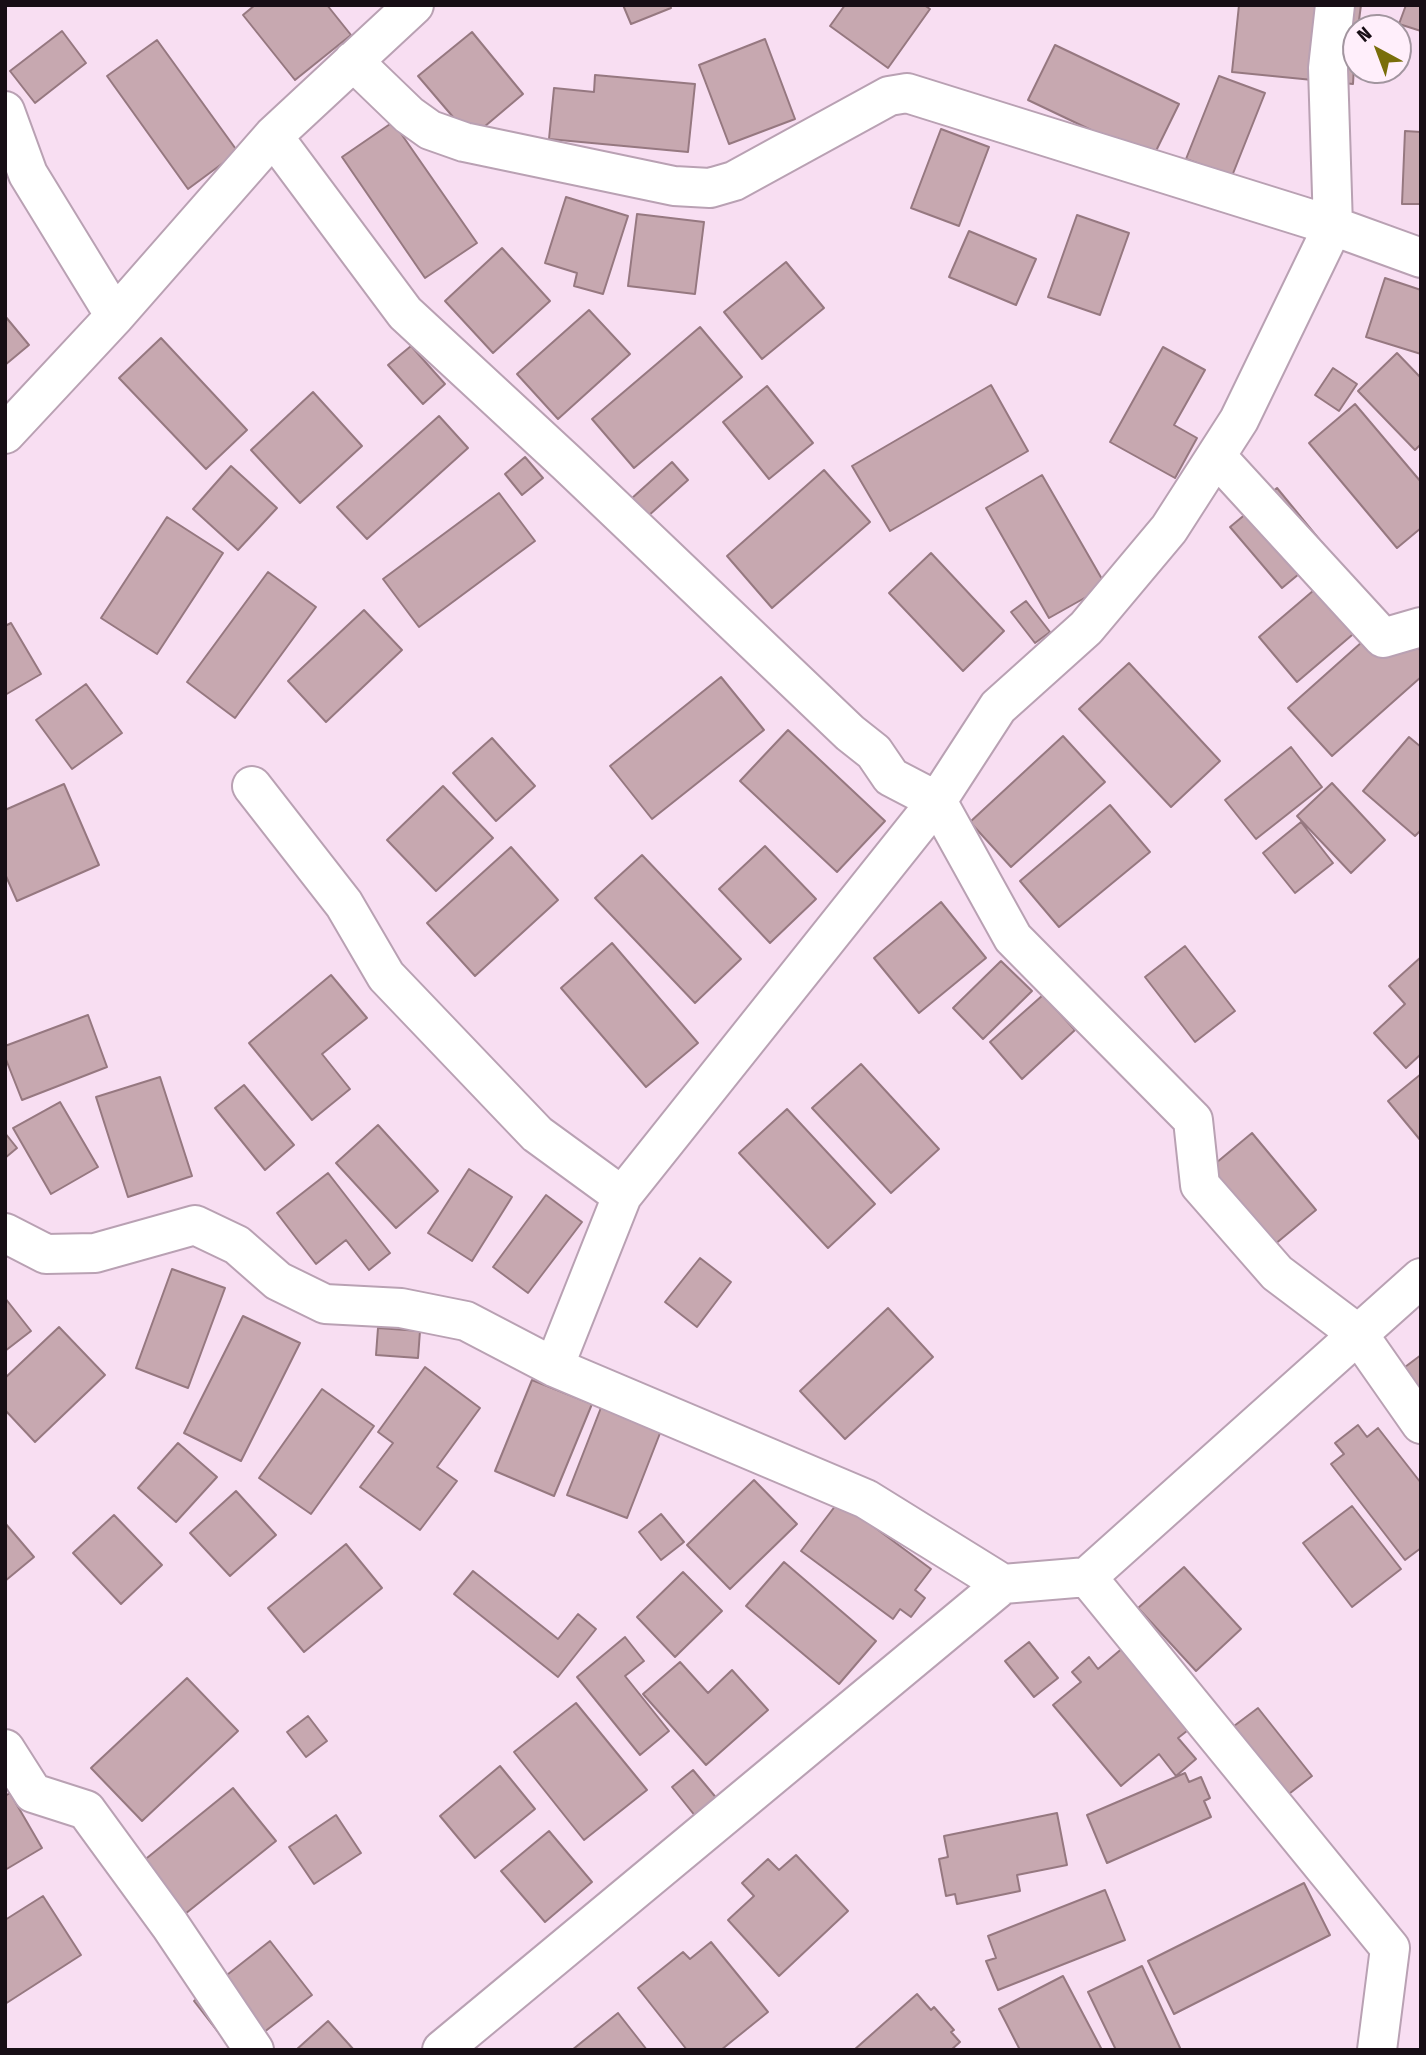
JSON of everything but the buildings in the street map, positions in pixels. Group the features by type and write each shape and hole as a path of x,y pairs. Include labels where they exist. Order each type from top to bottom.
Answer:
{"street":[{"path":"5,434 115,316 272,136 414,5"},
{"path":"554,1367 622,1196 937,801 998,707 1086,628 1169,529 1238,420 1333,226 1328,68 1335,5"},
{"path":"353,61 410,115 430,130 464,142 674,186 710,188 734,181 889,96 907,93 1333,226 1421,258"},
{"path":"5,111 28,174 115,316"},
{"path":"272,136 405,313 567,463 850,733 874,752 891,777 937,801 1013,938 1193,1120 1200,1185 1277,1273 1358,1334 1421,1424"},
{"path":"1216,456 1383,638 1421,627"},
{"path":"252,786 344,904 386,976 537,1134 622,1196"},
{"path":"5,1234 46,1254 95,1253 195,1225 237,1245 278,1281 325,1304 401,1308 467,1321 554,1367 866,1499 1003,1584"},
{"path":"442,2050 1003,1584 1087,1577 1421,1278"},
{"path":"1087,1577 1405,1947 1377,2050"},
{"path":"5,1749 33,1793 86,1810 170,1925 254,2050"}]}
